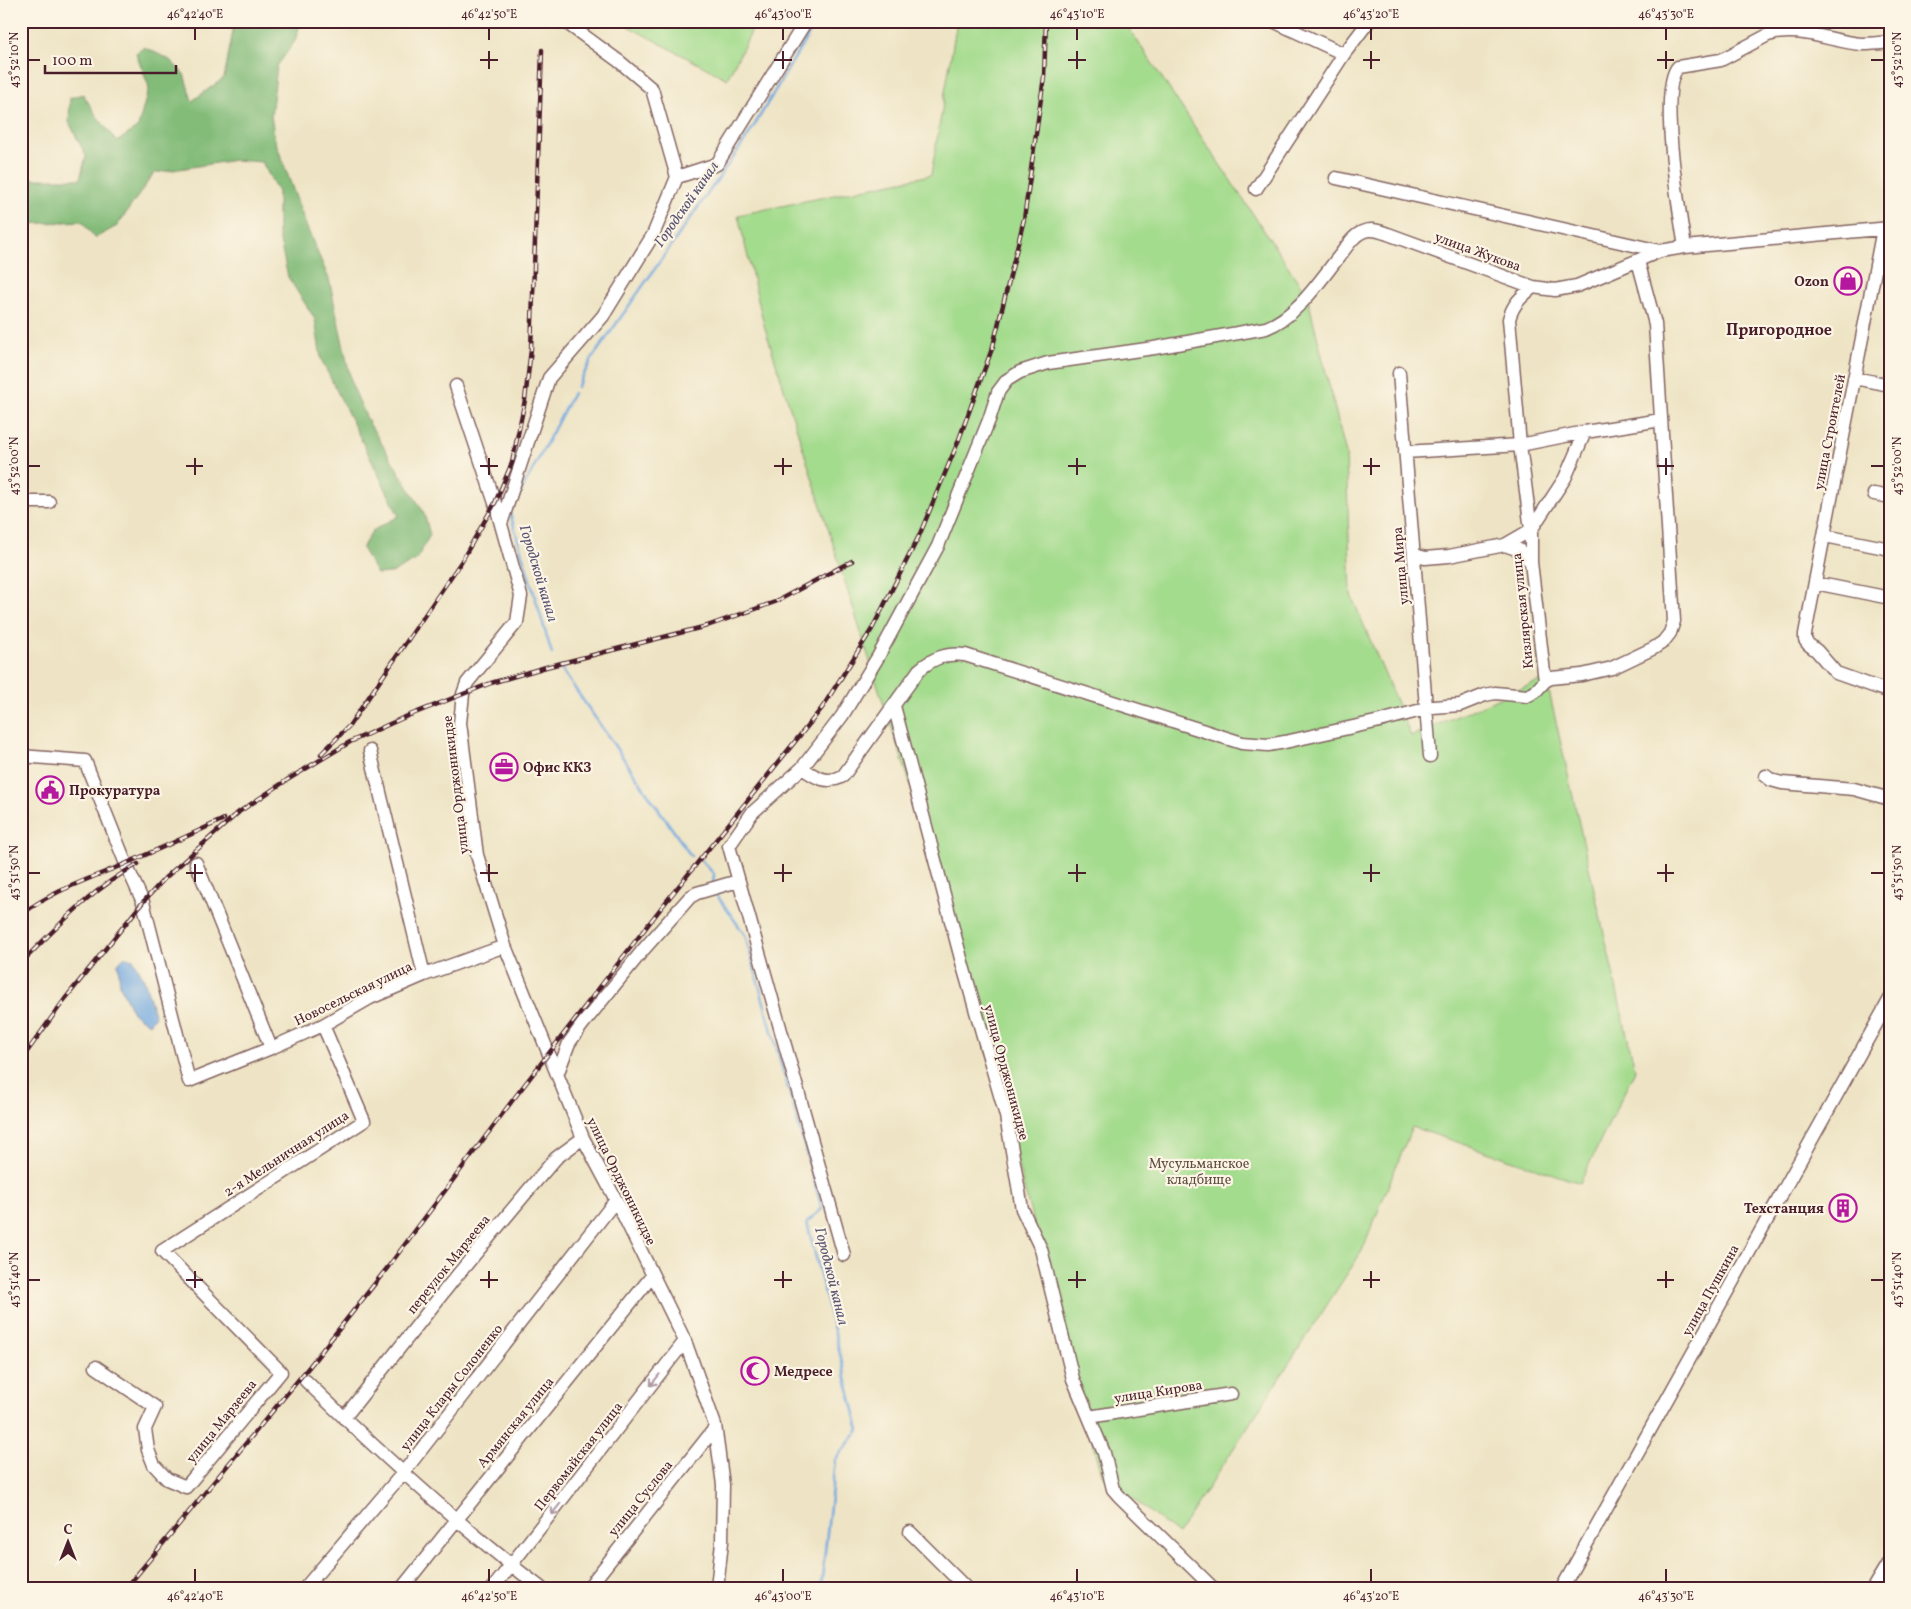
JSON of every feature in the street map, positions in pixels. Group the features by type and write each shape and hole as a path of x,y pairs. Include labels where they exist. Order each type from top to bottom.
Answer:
{"street":[{"path":"501,524 549,378 603,316 653,235 678,176 652,89 575,29 560,21"},
{"path":"678,176 717,164 806,21"},
{"path":"1273,21 1344,54"},
{"path":"1256,189 1344,54 1369,21"},
{"path":"1684,248 1673,162 1670,100 1673,75 1678,67 1721,60 1776,32 1794,32 1861,44 1890,42"},
{"name":"улица Жукова","path":"1336,178 1660,252"},
{"name":"улица Жукова","path":"802,768 842,716 878,657 938,546 989,420 998,392 1007,380 1020,372 1048,363 1154,348 1266,328 1277,324 1287,317 1310,292 1355,236 1368,230 1388,234 1533,288 1555,290 1577,286 1660,252 1887,228"},
{"name":"улица Строителей","path":"1887,228 1854,378 1805,640 1836,674 1890,692"},
{"path":"844,1255 728,846 752,813 802,768 817,778 826,780 838,779 843,776 919,670 930,661 943,655 954,654 974,658 1242,743 1268,745 1380,721 1427,708 1460,705 1495,693 1527,696 1535,692 1545,681 1551,678 1582,675 1612,668 1654,648 1663,642 1670,633 1674,621 1655,324 1638,261"},
{"name":"Кизлярская улица","path":"1533,288 1518,300 1511,309 1509,319 1520,445 1530,530 1531,562 1545,681"},
{"name":"улица Мира","path":"1399,373 1430,756"},
{"path":"1854,378 1890,385"},
{"name":"улица Орджоникидзе","path":"456,386 501,524 522,596 516,622 467,683 463,694 460,723 477,854 505,946 583,1138 616,1200 685,1342 715,1428 723,1485 722,1542 717,1588"},
{"path":"1405,452 1520,445 1661,420"},
{"path":"1415,555 1425,558 1449,556 1505,545 1530,530 1565,478 1585,432"},
{"path":"1874,494 1890,497"},
{"path":"21,502 50,502"},
{"path":"1824,536 1890,549"},
{"path":"1505,545 1519,550 1531,562"},
{"path":"1815,583 1890,598"},
{"name":"улица Орджоникидзе","path":"894,706 963,966 1006,1116 1022,1209 1040,1249 1073,1379 1104,1453 1113,1489 1213,1588"},
{"path":"370,751 424,975"},
{"name":"Новосельская улица","path":"21,756 85,761 128,870 143,902 188,1080 271,1048 323,1025 370,998 424,975 505,946"},
{"path":"1766,776 1771,780 1782,783 1854,789 1890,799"},
{"path":"196,863 271,1048"},
{"path":"557,1075 569,1043 582,1025 643,950 690,897 697,893 738,881"},
{"name":"улица Пушкина","path":"1562,1588 1888,1004"},
{"name":"2-я Мельничная улица","path":"162,1251 364,1121 323,1025"},
{"name":"переулок Марзеева","path":"344,1418 450,1284 531,1187 556,1158 583,1138"},
{"name":"улица Клары Солоненко","path":"306,1588 403,1473 616,1200"},
{"name":"улица Марзеева","path":"96,1367 154,1407 145,1430 154,1466 167,1478 186,1487 281,1372 162,1251"},
{"name":"Армянская улица","path":"402,1588 456,1518 652,1276"},
{"name":"Первомайская улица","path":"493,1588 685,1342"},
{"path":"306,1381 403,1473 512,1566 541,1588"},
{"name":"улица Кирова","path":"1089,1417 1231,1394"},
{"name":"улица Суслова","path":"588,1588 715,1428"},
{"path":"910,1532 966,1588"},
{"path":"1874,1588 1890,1560"}],"green space":[{"path":"230,21 301,21 295,41 277,66 271,116 275,140 307,228 329,279 352,385 369,423 424,513 430,535 416,560 392,573 377,574 362,548 372,531 399,516 321,359 315,319 288,277 278,233 278,192 262,162 235,160 154,173 117,226 95,238 82,221 25,224 21,226 21,179 80,179 86,156 69,122 70,98 83,94 96,115 117,142 138,127 149,87 136,53 144,47 170,60 184,74 192,101 224,78 233,31"},
{"path":"618,21 757,21 727,79"},
{"name":"Мусульманское кладбище","path":"957,21 1117,21 1128,27 1307,295 1346,454 1351,595 1411,736 1546,678 1635,1070 1580,1183 1412,1127 1362,1251 1178,1534 1102,1475 931,846 879,690 764,325 738,215 931,175"}],"water":[{"path":"125,957 133,959 144,979 155,1016 149,1024 133,1013 120,986 118,963"}],"waterway":[{"name":"Городской канал","path":"577,387 593,357 748,136 810,32"},
{"name":"Городской канал","path":"512,509 573,393"},
{"name":"Городской канал","path":"510,513 552,654"},
{"name":"Городской канал","path":"560,667 691,856"},
{"name":"Городской канал","path":"701,860 714,874 713,884"},
{"name":"Городской канал","path":"716,894 745,935 822,1209 807,1222 859,1430 835,1460 821,1588"}],"railway":[{"path":"126,1588 309,1367 388,1267 512,1101 661,908 822,708 872,629 919,536 958,442 993,346 1024,219 1044,77 1046,21"},
{"path":"321,754 349,726 461,562 495,503 512,463 525,400 531,349 542,50"},
{"path":"21,1060 65,999 143,902 165,878 239,812 350,742 405,717 491,683 707,626 775,602 852,561"},
{"path":"21,915 69,887 224,819"},
{"path":"21,963 62,922 91,897 121,874 138,864"}],"place":[{"name":"Ozon","path":"1848,281"},
{"name":"Офис ККЗ","path":"504,767"},
{"name":"Прокуратура","path":"50,790"},
{"name":"Техстанция","path":"1843,1208"},
{"name":"Медресе","path":"755,1371"}],"district":[{"name":"Пригородное","path":"1779,329"}]}
